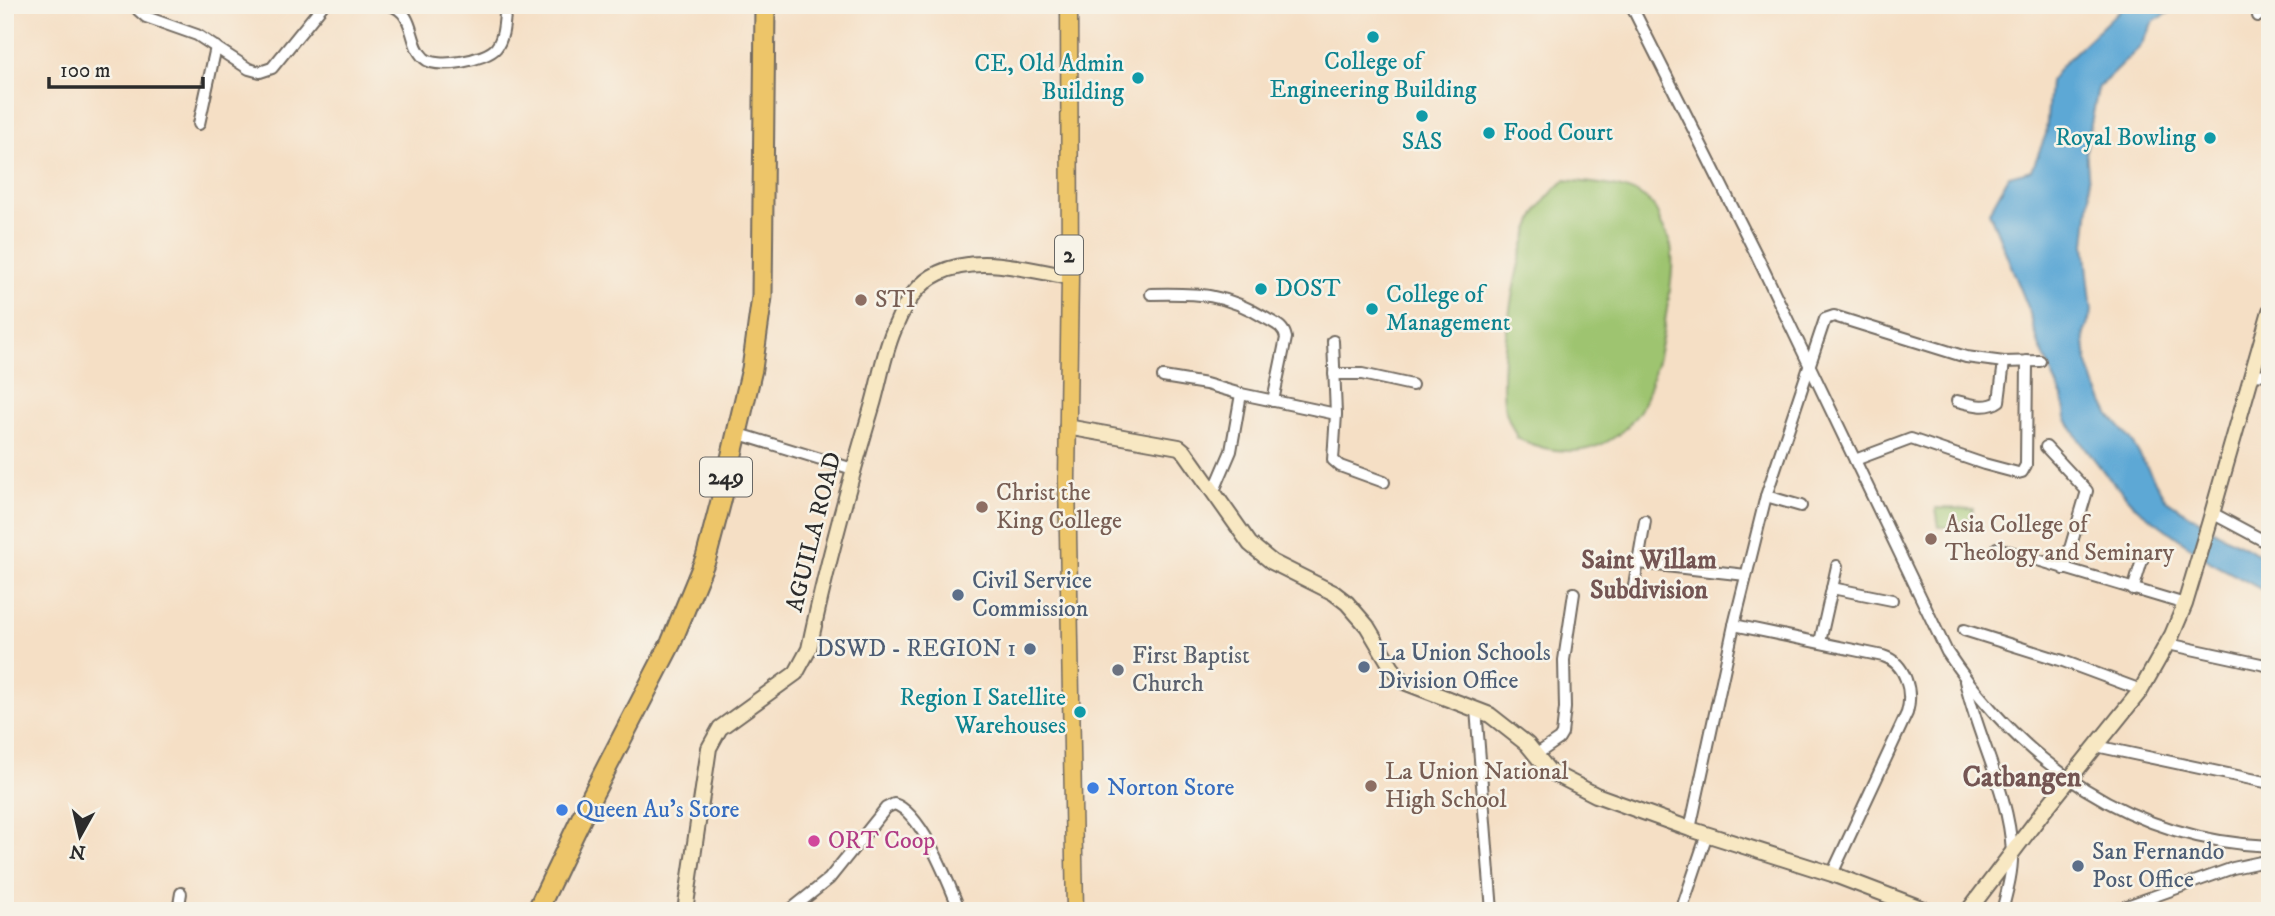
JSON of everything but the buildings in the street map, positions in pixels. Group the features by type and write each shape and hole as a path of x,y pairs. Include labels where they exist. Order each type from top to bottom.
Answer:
{"highway":[{"name":"249","path":"537,911 593,794 671,643 706,558 752,369 762,297 765,5"}],"main road":[{"name":"2","path":"1069,5 1070,277 1067,427 1074,911"}],"street":[{"path":"138,5 141,13 146,16 187,30 249,69 267,71 323,5"},
{"path":"390,5 400,9 405,15 422,57 432,64 478,58 494,51 501,38 506,5"},
{"path":"1631,5 1809,364 1947,652 1965,679 2008,729 2071,780 2121,811 2172,830 2234,844 2270,846"},
{"path":"2258,16 2265,5"},
{"path":"199,124 216,47"},
{"name":"AGUILA ROAD","path":"685,911 709,748 720,728 783,684 803,663 809,649 853,469 895,326 911,297 928,279 954,267 977,264 1070,277"},
{"path":"1151,294 1210,295 1245,305 1282,328 1286,338 1273,401"},
{"path":"1968,911 2141,690 2168,644 2185,604 2270,312"},
{"path":"1690,829 1734,625 1766,496 1823,322 1829,316 1883,330 1966,358 2004,362 2040,360"},
{"path":"1333,341 1336,414 1334,462 1384,482"},
{"path":"1855,460 1911,439 1984,464 2022,472 2026,465 2026,361"},
{"path":"1957,401 1995,405 1999,401 2004,362"},
{"path":"1334,374 1362,374 1412,385"},
{"path":"2253,374 2270,375"},
{"path":"1163,377 1206,384 1336,414"},
{"path":"1213,494 1231,450 1241,394"},
{"path":"1067,427 1179,447 1250,544 1272,562 1334,593 1347,603 1367,626 1392,668 1404,682 1490,715 1537,754 1549,771 1596,795 1690,829 1832,874 1929,911"},
{"path":"736,433 853,469"},
{"path":"2046,447 2087,491 2064,569"},
{"path":"1766,496 1801,506"},
{"path":"2211,518 2270,544"},
{"path":"1634,586 1645,521"},
{"path":"1997,548 2185,604"},
{"path":"2133,590 2143,557"},
{"path":"1639,563 1746,575"},
{"path":"1820,642 1837,566"},
{"path":"1832,588 1892,600"},
{"path":"1537,754 1562,734 1565,708 1564,660 1574,593"},
{"path":"1734,625 1891,658 1897,663 1906,681 1910,703 1832,874"},
{"path":"1964,630 2141,690"},
{"path":"2168,644 2270,666"},
{"path":"1965,679 1978,727 2001,790 2012,854 2002,911"},
{"path":"1476,709 1492,911"},
{"path":"2096,746 2270,783"},
{"path":"789,911 829,879 886,808 894,804 902,806 912,814 940,864 960,911"},
{"path":"1681,911 1707,834"},
{"path":"2233,868 2234,844"},
{"path":"2113,911 2233,868 2270,860"},
{"path":"178,911 181,893"}],"green space":[{"path":"1565,180 1626,189 1647,199 1656,210 1669,240 1672,262 1659,351 1648,392 1639,412 1614,438 1584,450 1567,451 1534,445 1517,438 1507,416 1503,384 1510,309 1527,236 1540,207"},
{"path":"1936,508 1973,509 1970,527 1939,527"}],"water":[{"path":"2125,5 2182,5 2153,22 2140,47 2098,88 2086,150 2090,196 2085,244 2092,312 2084,333 2087,361 2110,416 2131,440 2166,500 2220,534 2270,560 2270,594 2212,563 2138,509 2080,441 2066,418 2063,399 2039,345 2028,307 1989,212 2009,176 2032,170 2046,134 2050,81 2063,64"}],"place":[{"name":"College of Engineering Building","path":"1373,37"},
{"name":"CE, Old Admin Building","path":"1138,78"},
{"name":"SAS","path":"1422,116"},
{"name":"Food Court","path":"1489,133"},
{"name":"Royal Bowling","path":"2210,138"},
{"name":"DOST","path":"1261,289"},
{"name":"STI","path":"861,300"},
{"name":"College of Management","path":"1372,309"},
{"name":"Christ the King College","path":"982,507"},
{"name":"Asia College of Theology and Seminary","path":"1931,539"},
{"name":"Civil Service Commission","path":"958,595"},
{"name":"DSWD - REGION 1","path":"1030,649"},
{"name":"La Union Schools Division Office","path":"1364,667"},
{"name":"First Baptist Church","path":"1118,670"},
{"name":"Region I Satellite Warehouses","path":"1080,712"},
{"name":"La Union National High School","path":"1371,786"},
{"name":"Norton Store","path":"1093,788"},
{"name":"Queen Au's Store","path":"562,810"},
{"name":"ORT Coop","path":"814,841"},
{"name":"San Fernando Post Office","path":"2078,866"}],"district":[{"name":"Saint Willam Subdivision","path":"1649,575"},
{"name":"Catbangen","path":"2022,777"}]}
